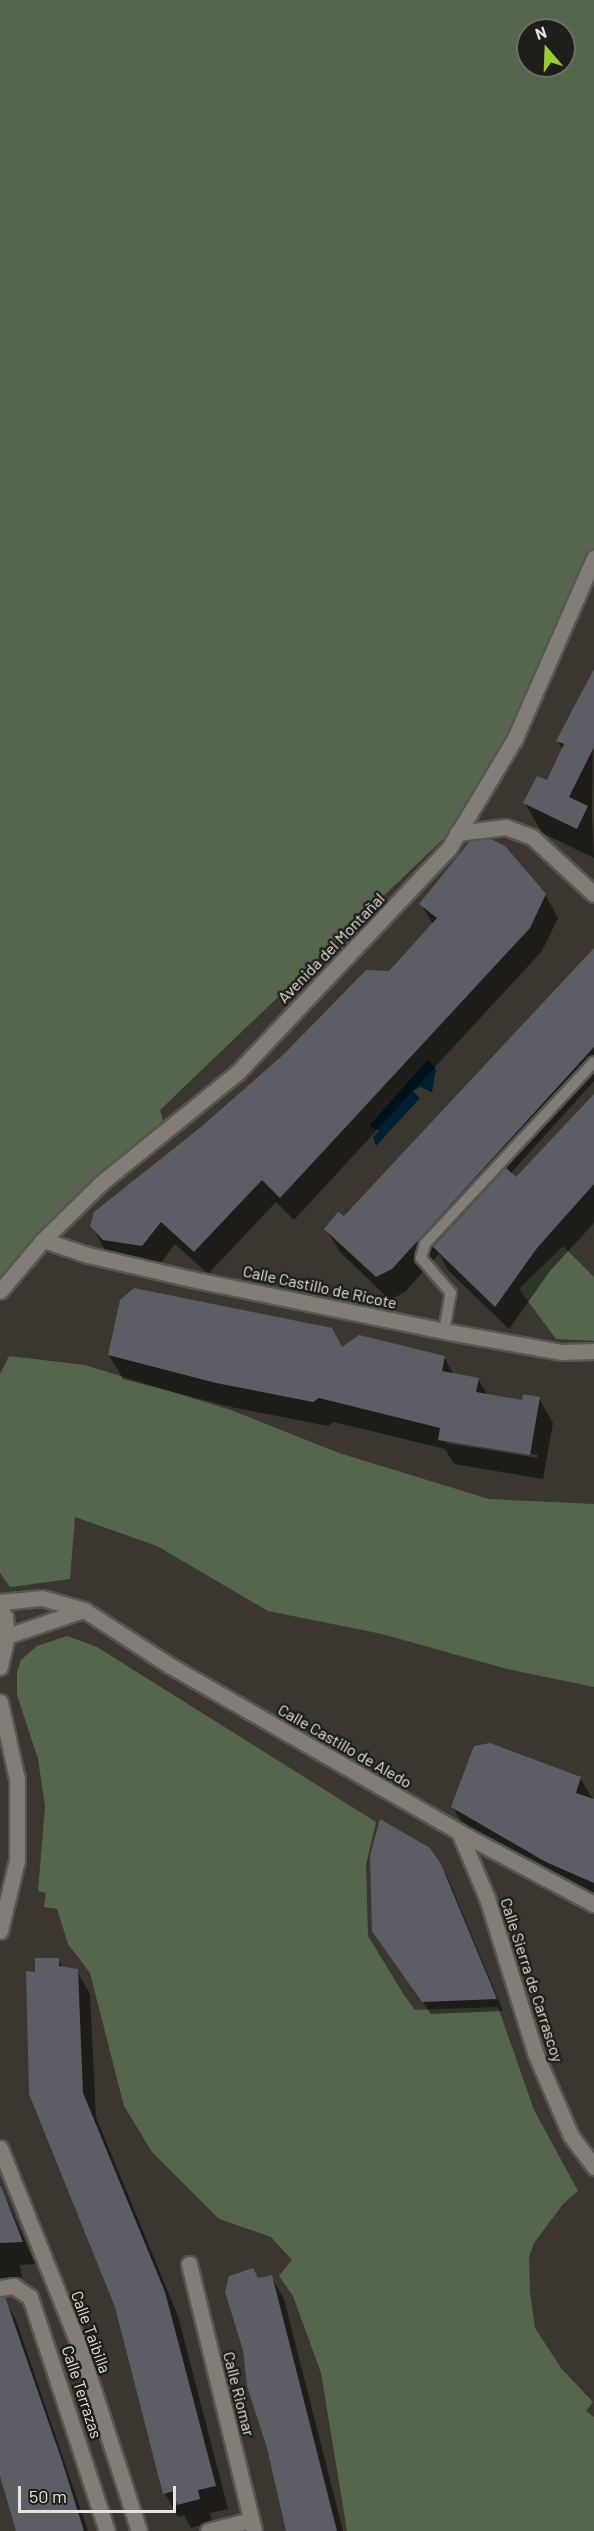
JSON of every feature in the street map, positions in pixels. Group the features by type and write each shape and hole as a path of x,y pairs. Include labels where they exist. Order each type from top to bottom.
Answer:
{"street":[{"name":"Avenida del Montañal","path":"0,1291 43,1240 101,1183 238,1072 386,918 457,833 515,738 594,558"},
{"path":"457,833 506,827 532,837 594,894"},
{"name":"Calle Castillo de Ricote","path":"43,1240 168,1274 444,1332 562,1352 594,1352"},
{"name":"Calle Castillo de Aledo","path":"0,1602 42,1598 84,1610 169,1665 459,1832 594,1904"},
{"path":"0,1610 6,1617 0,1667"},
{"path":"4,1641 55,1617 84,1610"},
{"path":"0,1702 2,1726 17,1779 17,1860 0,1931"},
{"name":"Calle Sierra de Carrascoy","path":"459,1832 486,1898 536,2055 571,2136 594,2167"},
{"name":"Calle Taibilla","path":"0,2148 78,2343 139,2531"},
{"name":"Calle Riomar","path":"189,2265 253,2525"},
{"name":"Calle Terrazas","path":"0,2288 14,2286 30,2297 107,2531"},
{"path":"208,2531 253,2525"}],"lane":[{"path":"444,1332 451,1293 421,1258 425,1244 594,1062"}],"green space":[{"path":"0,0 594,0 594,558 486,798 160,1110 166,1131 115,1172 0,1293"},
{"path":"563,1246 594,1277 594,1341 556,1339 519,1289"},
{"path":"9,1356 85,1365 231,1410 339,1453 489,1499 594,1504 594,1687 507,1669 382,1634 268,1611 157,1546 75,1517 70,1579 10,1587 0,1573 0,1374"},
{"path":"67,1636 97,1647 376,1822 366,1865 368,1936 404,1995 415,2010 498,2007 534,2110 578,2191 563,2204 534,2243 529,2257 530,2292 535,2328 561,2368 593,2402 586,2411 594,2417 594,2531 347,2531 321,2373 293,2296 279,2276 292,2260 271,2237 219,2219 152,2152 124,2106 90,1973 68,1944 57,1909 44,1907 46,1893 38,1891 45,1806 38,1759 17,1695 17,1672 21,1660 37,1646"}],"water":[{"path":"428,1059 436,1070 432,1092 420,1087 413,1091 420,1098 376,1146 373,1137 379,1131 369,1126"}],"building":[{"path":"594,669 594,747 569,797 588,806 577,829 523,803 537,776 547,780 564,744 556,741"},
{"path":"491,839 505,846 546,894 530,928 280,1198 262,1180 194,1252 161,1222 142,1246 103,1240 90,1226 94,1212 201,1127 284,1054 366,970 389,971 437,918 419,904 470,841"},
{"path":"594,948 594,1047 392,1269 376,1277 324,1229 338,1212 344,1216"},
{"path":"594,1094 594,1184 537,1248 495,1307 433,1247 506,1168 516,1177"},
{"path":"134,1288 332,1328 342,1347 359,1335 445,1356 442,1371 479,1378 476,1392 522,1400 523,1394 540,1397 530,1455 438,1440 440,1428 319,1398 313,1402 216,1383 108,1355 120,1300"},
{"path":"490,1743 581,1777 576,1793 594,1799 594,1883 546,1862 451,1807 474,1746"},
{"path":"380,1819 430,1848 441,1864 497,1999 422,2002 372,1931 370,1856"},
{"path":"35,1958 59,1958 59,1966 78,1969 83,2093 165,2292 216,2486 198,2490 200,2499 177,2505 174,2491 163,2494 115,2307 29,2094 26,1971 35,1972"},
{"path":"1,2186 23,2242 0,2243"},
{"path":"253,2268 258,2278 272,2275 337,2531 286,2531 267,2448 247,2386 243,2350 225,2292 229,2276"},
{"path":"5,2297 84,2531 16,2531 0,2476 0,2298"}]}
